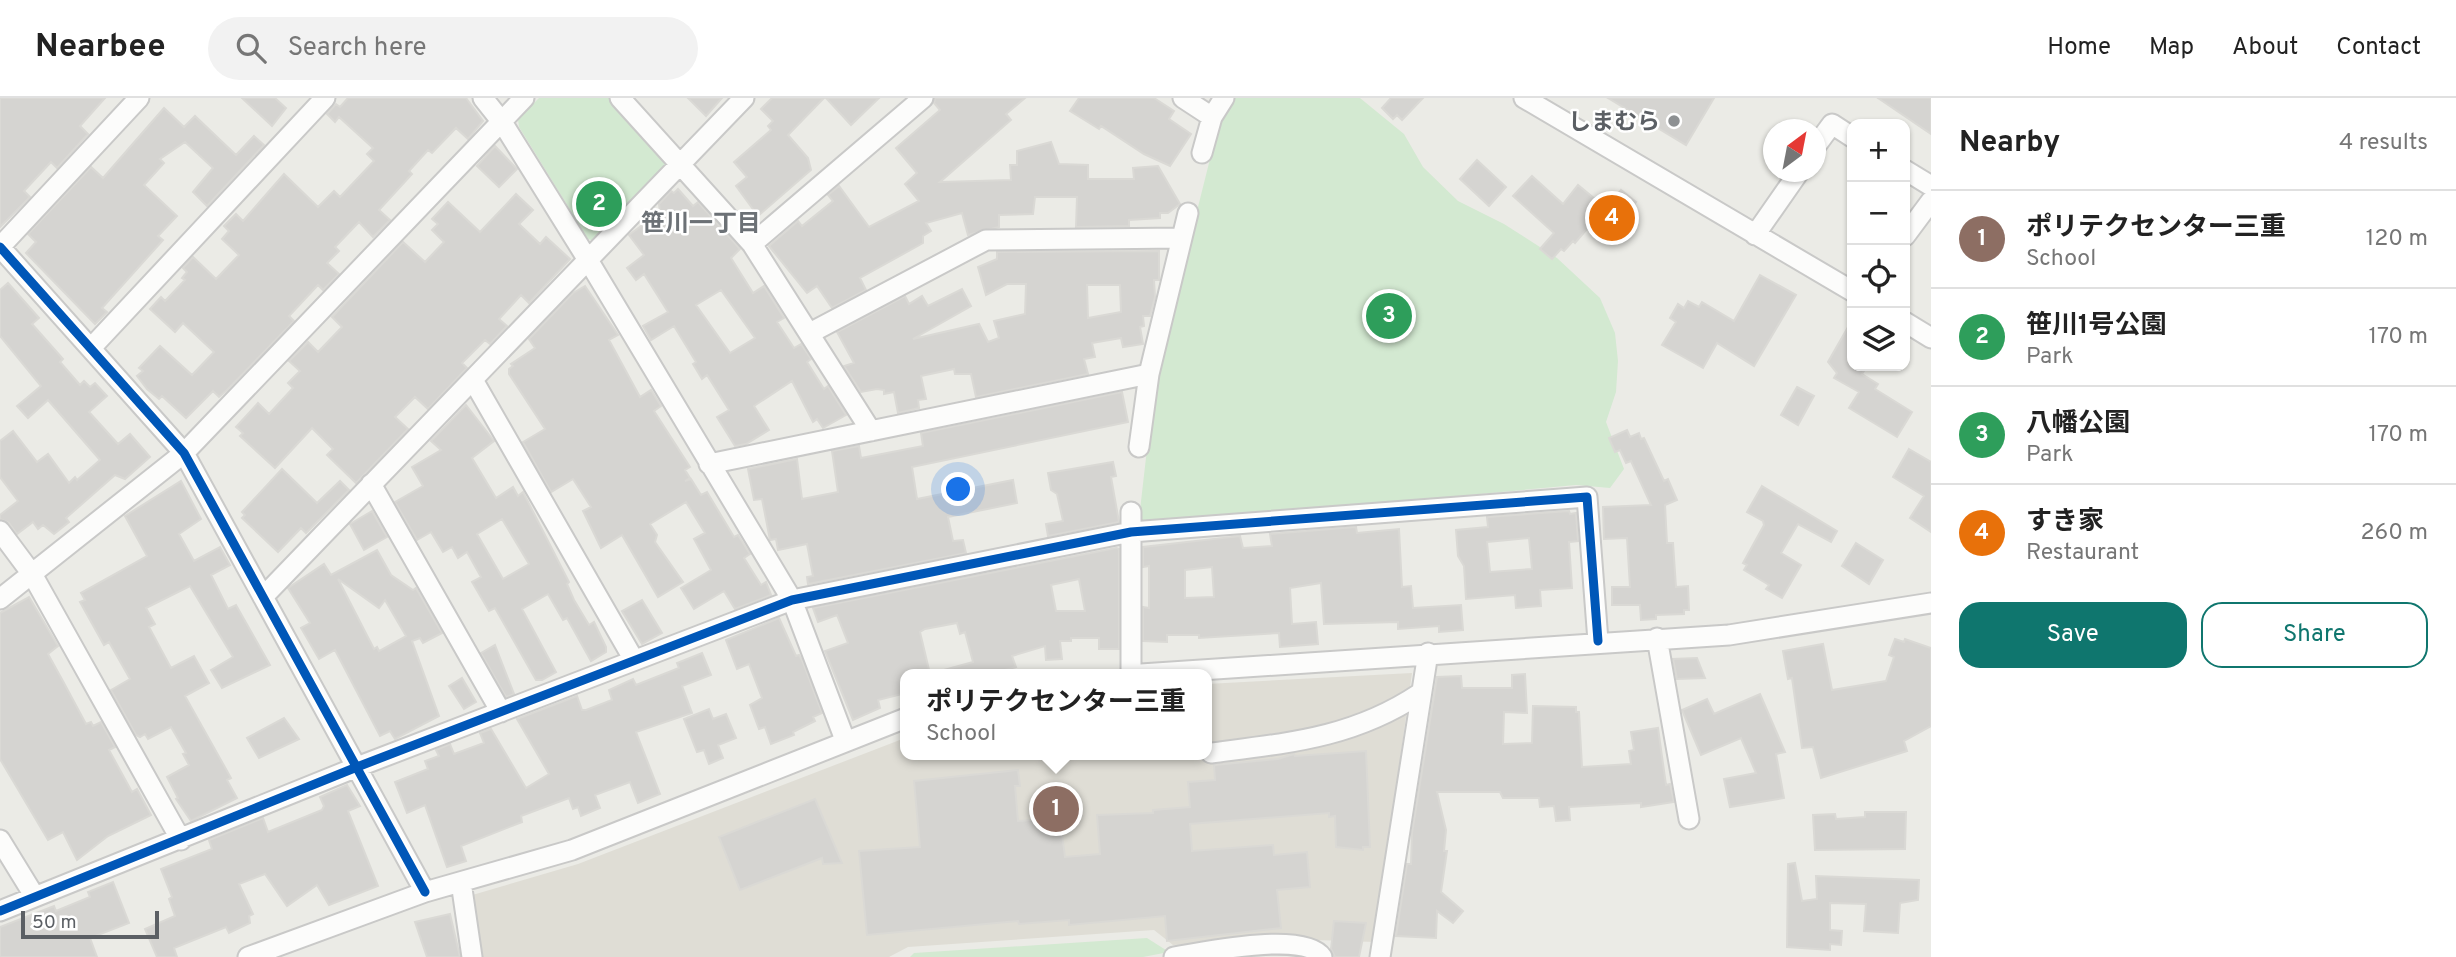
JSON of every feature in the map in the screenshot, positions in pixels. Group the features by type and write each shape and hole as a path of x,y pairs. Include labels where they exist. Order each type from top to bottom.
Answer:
{"street":[{"path":"139,98 0,247 184,453 425,892"},
{"path":"91,348 325,98"},
{"path":"483,98 502,122 587,260 792,600 845,740"},
{"path":"0,599 184,453 524,98"},
{"path":"620,98 752,243 870,431"},
{"path":"263,597 744,98"},
{"path":"752,243 923,98"},
{"path":"1183,98 1212,117"},
{"path":"1202,153 1212,117 1223,98"},
{"path":"1524,98 1847,288"},
{"path":"1826,132 1832,124 1847,134"},
{"path":"1910,173 1931,186"},
{"path":"1755,235 1792,182"},
{"path":"1910,229 1931,201"},
{"path":"1139,447 1149,374 1188,213"},
{"path":"810,333 986,240 1182,238"},
{"path":"1910,325 1931,338"},
{"path":"709,464 1149,374"},
{"path":"473,380 634,660"},
{"path":"371,484 501,712"},
{"path":"0,911 357,768 792,600 1131,522 1587,497 1598,641"},
{"path":"1130,669 1131,522"},
{"path":"0,531 32,574 181,840"},
{"path":"1209,669 1598,641 1729,635 1931,603"},
{"path":"1657,638 1689,819"},
{"path":"1380,957 1419,694 1428,653"},
{"path":"1212,752 1320,738 1392,712 1419,694"},
{"path":"247,957 425,892 572,850 900,720"},
{"path":"0,840 35,897"},
{"path":"461,882 472,957"},
{"path":"1174,957 1219,948 1288,944 1312,948 1322,957"}],"shaded area":[{"path":"1412,673 1375,942 1286,939 1173,945 1154,930 908,947 889,957 479,957 469,896 578,864 900,740 900,760 1212,760 1212,684"}],"green space":[{"path":"539,98 613,98 668,160 667,169 595,241 588,239 519,127 518,119"},
{"path":"1235,98 1360,98 1404,134 1423,167 1458,201 1504,224 1557,258 1600,298 1615,333 1618,361 1616,392 1606,422 1624,469 1610,488 1576,485 1144,525 1139,519 1155,379 1219,123"},
{"path":"1147,938 1169,952 1143,957 910,957 914,953"}],"building":[{"path":"0,98 105,98 80,126 88,134 57,168 51,162 24,191 30,197 0,227"},
{"path":"242,98 275,98 286,108 272,126"},
{"path":"348,98 466,98 483,121 468,139 456,128 432,153 428,150 409,171 412,174 379,210 390,220 373,237 359,222 335,247 339,251 327,263 339,274 323,290 318,285 289,316 294,321 227,390 219,397 213,391 186,418 162,396 159,399 147,389 137,376 143,371 139,368 160,346 192,375 214,352 183,323 175,332 150,309 161,297 165,301 185,280 182,278 187,272 183,268 193,257 216,279 239,255 222,239 229,231 224,226 236,214 243,221 284,174 318,207 334,191 340,197 374,161 367,154 373,148 339,117 335,122 327,114 336,104 340,107"},
{"path":"688,98 722,98 706,116"},
{"path":"772,98 824,98 788,135 808,158 811,170 758,216 736,186 747,177 734,162 771,130 768,126 773,121 761,109"},
{"path":"826,98 879,98 851,125"},
{"path":"935,98 1025,98 1006,114 1011,120 940,182 1011,180 1010,165 1017,165 1017,151 1051,142 1059,164 1088,165 1088,179 1134,179 1133,168 1158,166 1180,204 1168,213 1160,213 1160,218 1129,220 1129,226 1076,227 1077,197 1035,197 1033,214 999,215 999,227 968,235 962,213 926,223 931,231 923,236 923,243 860,278 866,290 832,308 817,286 807,293 769,246 798,221 802,226 833,201 828,195 839,186 869,227 919,201 905,184 917,173 896,148 940,110 934,103"},
{"path":"1079,98 1154,98 1174,111 1169,119 1191,134 1170,166 1070,111"},
{"path":"1391,98 1423,98 1402,120 1397,115 1393,119 1382,108"},
{"name":"しまむら","path":"1608,98 1714,98 1686,145"},
{"path":"1878,98 1931,98 1931,134"},
{"path":"164,108 184,127 195,116 236,155 254,136 264,145 207,206 193,192 213,168 185,142 160,159 164,163 144,185 177,216 158,236 163,240 102,308 107,312 95,324 26,253 36,242 28,234 91,167 103,178"},
{"path":"495,146 517,169 499,187 477,166"},
{"path":"1477,160 1506,187 1489,206 1460,179"},
{"path":"1532,176 1563,204 1578,185 1606,208 1621,190 1636,202 1613,232 1607,236 1592,223 1575,243 1573,241 1564,251 1561,249 1552,259 1540,249 1554,233 1513,196"},
{"path":"678,189 693,206 698,202 740,249 731,258 753,293 764,286 784,318 777,322 794,348 801,344 811,359 807,362 824,389 828,386 846,415 823,428 817,419 813,422 792,381 754,406 769,430 746,444 735,446 717,417 729,410 707,375 702,379 693,364 696,362 674,326 651,340 643,326 668,312 644,274 636,280 627,268 644,255 629,235 660,212 659,204 671,191 674,193","holes":["721,290 755,338 730,353 696,305"]},
{"path":"516,194 533,210 519,224 540,244 546,237 570,259 529,303 521,295 499,319 507,326 490,344 485,340 462,363 467,368 428,409 415,397 395,417 408,429 356,483 327,455 333,449 312,428 275,468 240,436 243,433 236,427 258,403 269,414 293,388 288,383 300,371 289,361 308,342 318,352 342,327 332,317 403,242 425,262 444,242 432,230 438,224 432,219 448,202 480,232"},
{"path":"1159,251 1159,280 1154,280 1155,297 1150,316 1143,316 1144,326 1140,327 1143,344 1123,347 1121,338 1092,343 1095,357 1084,359 1088,374 976,397 971,374 955,374 954,369 921,376 926,399 918,400 919,408 898,413 894,392 884,394 884,390 877,389 861,392 844,366 854,363 837,332 905,296 909,304 922,296 928,306 962,289 971,306 913,339 979,324 988,342 999,338 994,321 1025,314 1026,284 1007,284 986,295 978,267 997,259 997,252","holes":["1087,285 1120,285 1121,312 1088,318"]},
{"path":"1760,275 1796,295 1754,366 1717,343 1703,368 1662,345 1676,322 1670,318 1678,304 1684,308 1688,301 1699,307 1702,302 1734,321"},
{"path":"8,283 39,318 32,324 63,359 60,362 80,385 84,381 90,387 95,383 107,396 89,412 118,444 130,434 150,457 125,479 115,475 66,518 69,522 54,534 43,525 38,529 33,522 17,534 9,523 0,519 0,515 18,501 0,477 0,441 13,431 37,462 48,454 69,483 75,477 77,480 100,460 48,400 28,418 17,406 41,386 0,336 0,290"},
{"path":"585,286 618,335 609,340 640,397 651,390 661,406 654,411 690,467 685,470 690,478 685,481 691,479 701,495 707,492 734,537 738,535 750,554 744,558 761,585 766,582 771,595 735,609 724,591 694,609 681,588 711,570 694,539 705,533 686,502 650,524 657,535 655,542 683,582 658,597 622,535 601,548 583,511 591,507 573,479 551,492 523,442 545,429 509,374 509,369 513,366 511,364 535,348 529,339 573,293"},
{"path":"1847,329 1847,371 1864,371 1862,374 1878,384 1875,389 1912,412 1897,437 1849,408 1859,392 1834,378 1837,373 1828,362"},
{"path":"1797,387 1814,396 1798,425 1781,415"},
{"path":"1122,392 1128,422 912,467 917,499 1013,480 1017,503 948,517 953,541 963,540 966,553 808,584 807,577 813,576 807,544 778,550 776,539 770,540 762,499 754,500 748,469 797,459 802,499 838,492 832,451 859,446 861,458 923,446 921,433"},
{"path":"466,405 494,441 472,458 496,498 513,487 518,496 523,492 569,582 567,584 574,600 589,625 594,622 606,652 591,661 567,618 563,620 548,594 522,609 556,672 542,680 536,680 495,608 489,611 472,582 481,577 467,552 458,558 452,547 443,552 431,532 417,540 395,502 423,486 412,467 441,450 431,441","holes":["502,519 529,564 503,579 477,534"]},
{"path":"1627,430 1630,437 1639,433 1641,439 1644,438 1664,481 1668,479 1677,500 1665,505 1667,543 1673,543 1676,587 1688,586 1689,610 1684,610 1684,614 1656,615 1656,619 1641,620 1640,605 1612,605 1612,587 1630,587 1627,538 1604,539 1603,507 1651,505 1631,461 1626,463 1620,450 1615,452 1609,438"},
{"path":"1909,449 1931,462 1931,532 1910,518 1924,496 1893,477"},
{"path":"1113,462 1116,476 1111,477 1119,522 1048,536 1046,524 1063,521 1057,494 1051,490 1048,473"},
{"path":"282,469 317,503 340,481 349,490 306,533 301,528 278,552 242,518 245,515 242,512"},
{"path":"181,481 201,519 179,534 194,561 220,547 230,565 211,575 228,609 236,605 270,665 222,688 211,670 233,657 190,586 146,608 155,624 149,627 171,668 194,656 209,683 185,696 231,778 227,780 237,798 191,821 176,799 178,798 167,777 189,765 183,754 186,753 171,727 148,739 145,734 140,737 136,735 111,690 130,679 109,642 104,645 80,602 85,600 81,593 147,556 125,516"},
{"path":"1762,486 1837,531 1831,542 1798,524 1781,553 1801,565 1782,598 1766,589 1769,585 1744,570 1747,565 1743,563 1764,525 1763,521 1747,512"},
{"path":"372,511 387,537 364,550 350,524"},
{"path":"1569,511 1570,514 1576,513 1578,541 1569,542 1572,588 1540,590 1541,606 1516,608 1515,595 1466,599 1464,566 1458,556 1456,530 1488,527 1487,517","holes":["1529,538 1532,569 1490,572 1487,542"]},
{"path":"1356,527 1357,533 1399,529 1402,587 1411,586 1413,608 1461,605 1463,630 1439,632 1439,626 1398,629 1398,622 1324,624 1321,583 1290,588 1292,624 1316,622 1318,644 1280,647 1279,633 1199,638 1199,635 1167,635 1167,642 1143,641 1143,607 1149,608 1149,566 1143,567 1143,547 1240,536 1243,548 1272,546 1270,534","holes":["1212,567 1214,597 1185,598 1185,570"]},
{"path":"1856,543 1883,560 1869,584 1842,566"},
{"path":"1119,549 1119,649 1099,649 1099,638 1071,638 1071,641 1060,641 1062,659 1046,660 1045,646 1012,656 1016,667 1009,669 948,669 973,662 965,632 960,634 957,623 925,629 920,632 929,669 900,669 900,694 878,700 880,708 853,720 825,651 848,643 837,615 818,622 813,608","holes":["1079,579 1085,611 1056,611 1051,585"]},
{"path":"377,550 391,575 413,590 416,588 442,633 423,643 420,638 412,641 439,716 395,739 390,731 380,736 335,650 319,659 301,628 310,623 288,588 324,564 331,575","holes":["338,579 379,608 385,600 406,636 379,651 377,647 374,649"]},
{"path":"29,597 58,646 48,654 86,724 91,722 93,726 101,722 115,747 109,750 132,792 137,789 151,815 108,836 77,860 63,832 48,840 0,759 0,613"},
{"path":"642,600 662,633 642,644 622,611"},
{"path":"779,618 796,656 799,655 802,660 822,713 813,717 815,721 793,732 794,735 771,744 765,727 759,729 750,705 762,698 749,664 737,669 726,640"},
{"path":"1895,639 1904,642 1905,639 1931,648 1931,726 1904,741 1907,751 1821,778 1813,747 1802,748 1792,678 1788,679 1783,651 1823,644 1832,690 1886,681 1894,657 1889,655"},
{"path":"495,645 514,694 506,697 481,653"},
{"path":"702,653 711,675 682,686 692,713 636,732 660,794 638,803 630,782 595,795 600,808 581,816 578,807 573,809 569,798 521,816 522,822 461,846 466,861 447,867 425,805 407,813 395,782 428,769 425,761 439,756 436,750 450,744 454,754 484,743 480,733 491,729 526,788 549,774 517,719 577,696 582,710 586,710 612,700 609,690 633,679 636,685 679,668 677,663"},
{"path":"1697,658 1705,678 1677,679 1673,659"},
{"path":"1525,674 1527,713 1504,712 1503,744 1532,743 1533,706 1576,707 1576,712 1579,712 1582,767 1631,764 1629,751 1634,750 1631,732 1658,728 1666,785 1670,784 1674,802 1641,807 1641,803 1569,807 1570,820 1556,821 1554,806 1540,807 1539,798 1503,798 1500,792 1437,792 1446,830 1444,851 1447,851 1441,892 1463,911 1453,923 1437,911 1436,938 1396,936 1407,864 1411,864 1412,833 1437,677 1461,676 1462,688 1512,688 1512,675"},
{"path":"462,678 476,702 464,709 449,686"},
{"path":"1760,694 1785,752 1776,754 1784,798 1730,807 1724,779 1756,773 1741,738 1701,755 1682,710 1707,699 1714,714"},
{"path":"709,709 713,719 726,714 736,738 718,745 723,758 709,764 704,750 697,752 684,719"},
{"path":"284,718 299,739 259,758 247,738"},
{"path":"1366,751 1370,847 1363,847 1363,850 1336,847 1335,816 1329,817 1329,813 1190,824 1192,851 1273,845 1274,855 1307,852 1310,887 1277,890 1281,928 1167,941 1165,916 1069,925 1069,920 1019,924 1018,921 867,935 859,851 920,847 914,781 1018,770 1020,786 1015,786 1018,821 1060,818 1065,857 1100,854 1097,815 1153,813 1153,810 1190,807 1188,782 1215,780 1214,765 1278,759 1294,754"},
{"path":"347,785 360,806 348,811 378,886 329,905 317,885 287,906 265,874 239,884 253,914 249,916 250,923 229,933 226,927 174,948 177,957 157,957 145,929 175,916 169,899 172,897 161,869 212,849 209,840 263,818 268,832 322,810 324,806 320,797"},
{"path":"815,799 842,863 823,864 822,858 740,890 719,837"},
{"path":"1865,812 1906,812 1905,849 1815,850 1813,815 1835,814 1836,819 1865,817"},
{"path":"1795,863 1802,901 1817,899 1816,876 1919,880 1918,900 1900,903 1898,933 1864,931 1866,904 1830,903 1830,930 1842,931 1841,945 1830,944 1830,950 1787,947 1788,864"},
{"path":"113,882 129,923 90,938 97,957 0,957 0,927 54,906 56,911 90,897 88,892"},
{"path":"450,914 460,957 427,957 415,922"},
{"path":"1334,921 1366,923 1359,957 1335,957 1331,949"}],"cycle path":[{"path":"0,247 184,453 425,892"},
{"path":"0,911 357,767 792,600 1131,532 1587,497 1598,641"}],"place":[{"name":"しまむら","path":"1674,121"},
{"name":"笹川1号公園","path":"599,204"},
{"name":"すき家","path":"1612,218"},
{"name":"八幡公園","path":"1389,316"},
{"name":"ポリテクセンター三重","path":"1056,809"}],"district":[{"name":"笹川一丁目","path":"701,223"}]}
